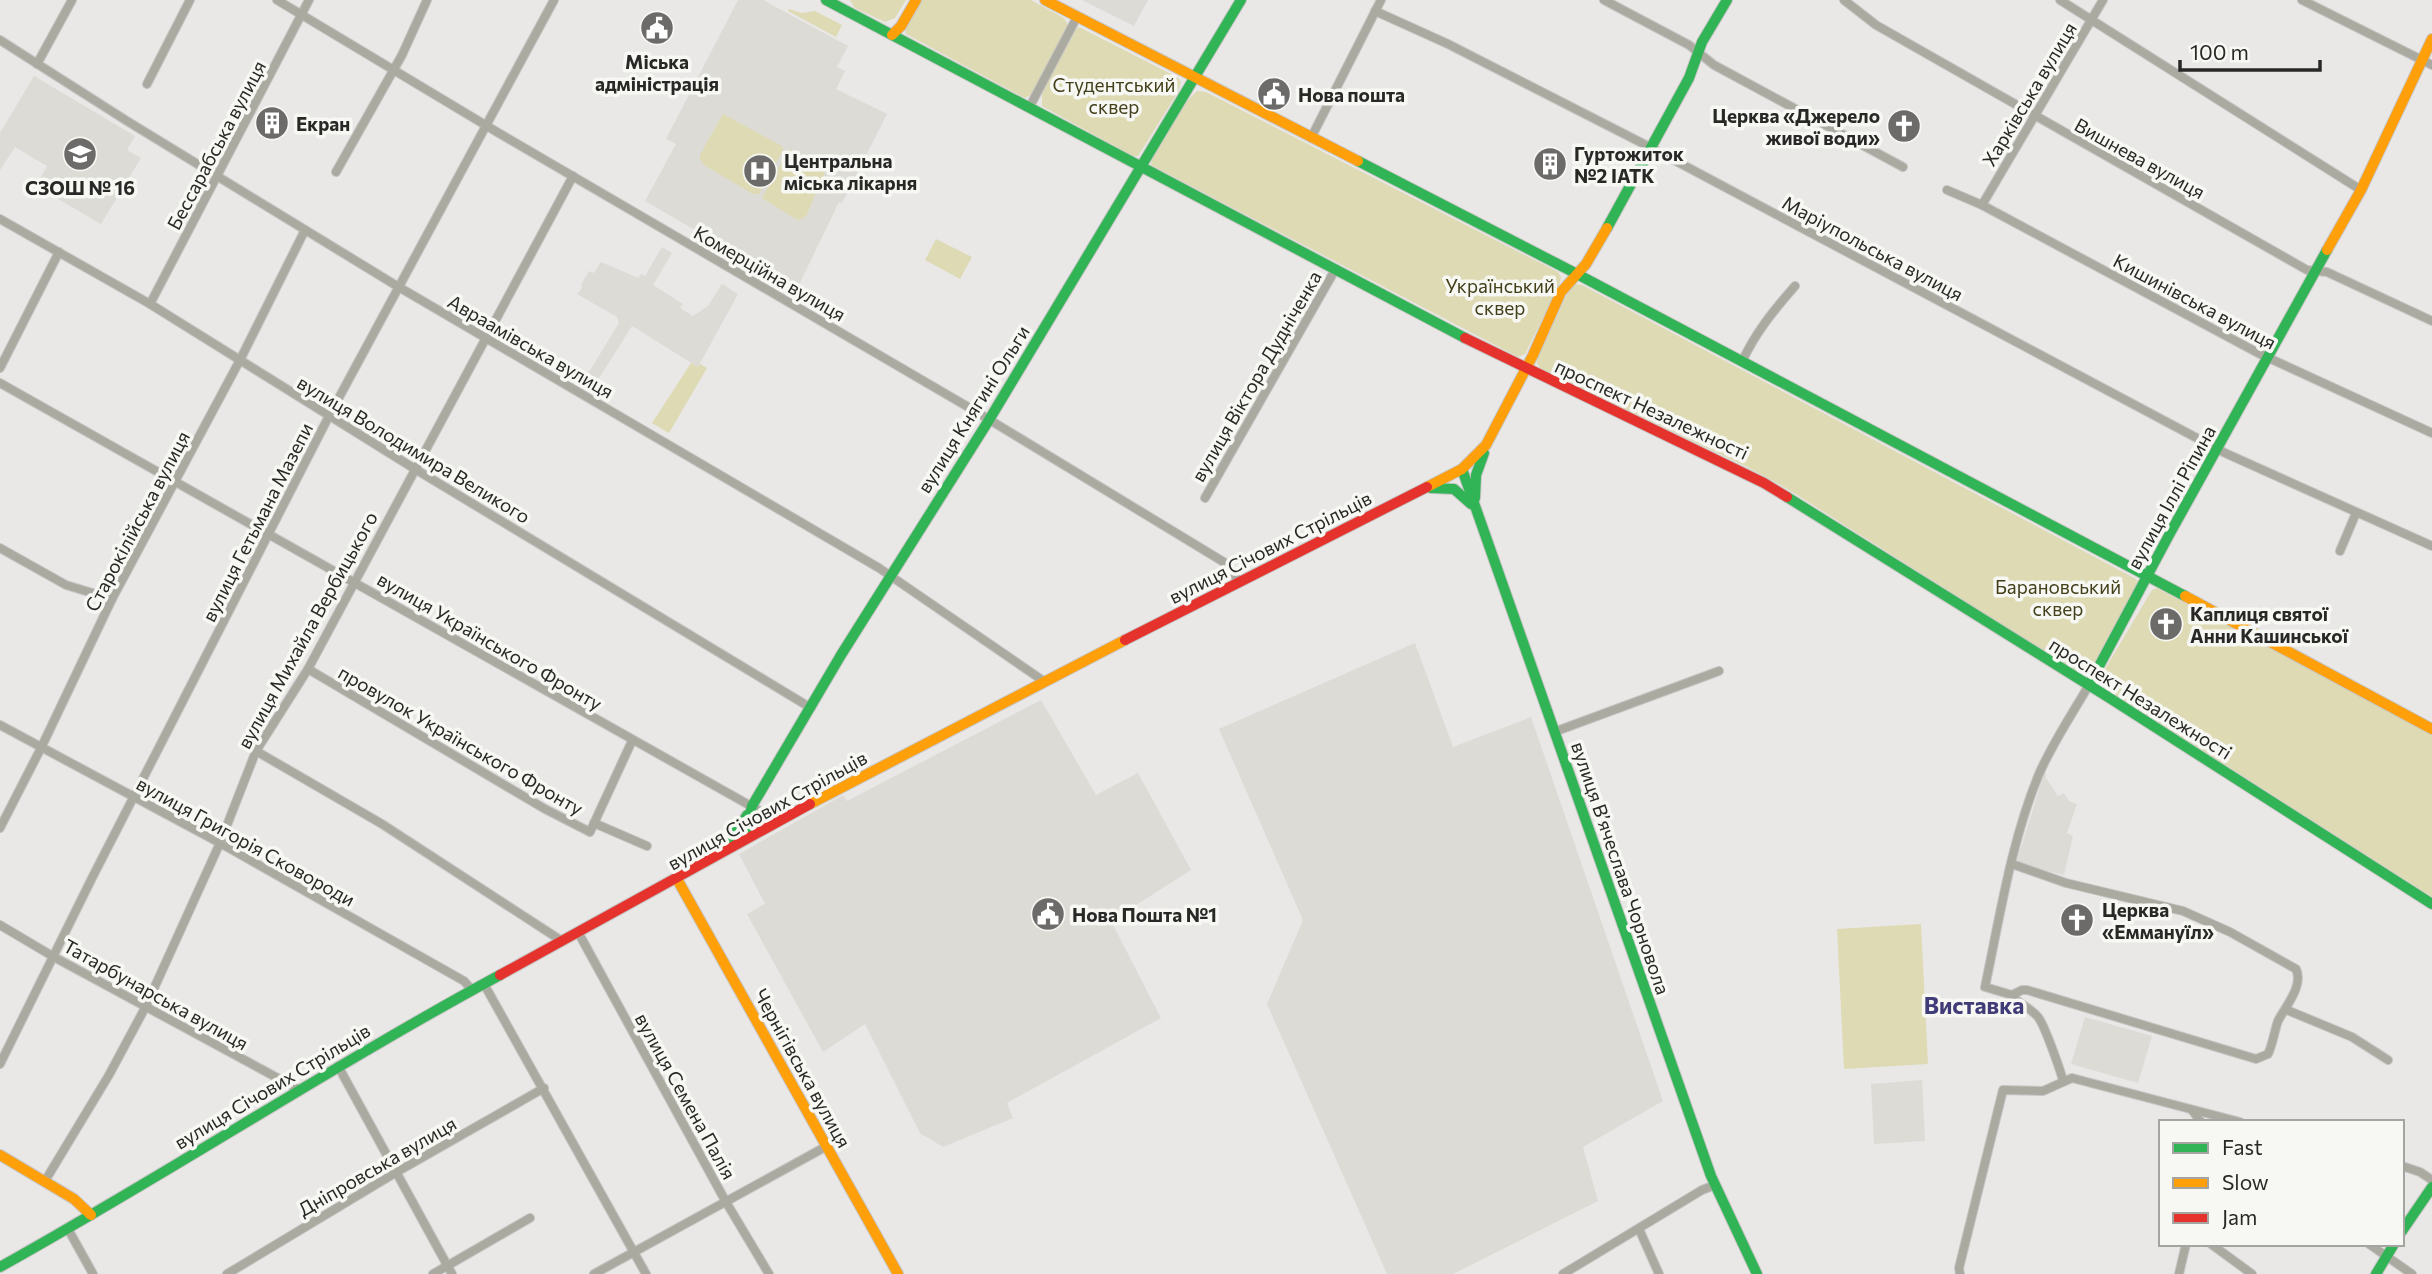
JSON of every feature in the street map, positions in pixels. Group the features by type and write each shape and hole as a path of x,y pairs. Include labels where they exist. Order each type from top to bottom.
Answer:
{"main road":[{"path":"892,35 901,26 916,0"},
{"path":"1045,0 1577,274 2432,729"},
{"name":"вулиця Княгині Ольги","path":"744,840 752,806 841,655 989,420 1241,0"},
{"name":"вулиця Січових Стрільців","path":"0,1267 68,1230 298,1089 472,990 677,879 709,858 1045,682 1461,470 1475,458 1490,437 1526,369 1561,292 1586,264 1652,148 1689,78 1698,52 1727,0"},
{"name":"проспект Незалежності","path":"834,2 1140,167 1526,369 1764,483 2432,904"},
{"name":"вулиця Іллі Ріпина","path":"2088,685 2361,190 2427,63 2432,39"},
{"path":"1475,509 1476,475 1490,437"},
{"name":"вулиця Вʼячеслава Чорновола","path":"1461,470 1715,1185 1757,1274"},
{"path":"1421,490 1451,488 1464,495 1475,509"},
{"path":"709,858 727,843 752,806"},
{"name":"Чернігівська вулиця","path":"677,879 898,1274"},
{"path":"0,1155 74,1199 91,1215"},
{"path":"2404,1228 2432,1188"},
{"path":"2376,1274 2393,1246"}],"street":[{"path":"37,64 72,0"},
{"path":"147,84 190,0"},
{"name":"Комерційна вулиця","path":"277,0 989,420 1227,564 1239,582"},
{"name":"Бессарабська вулиця","path":"150,304 309,0"},
{"path":"335,172 394,71 427,0"},
{"name":"вулиця Гетьмана Мазепи","path":"0,1064 329,416 554,0"},
{"path":"1311,138 1381,0"},
{"path":"1604,0 1698,52 1714,65 1903,167"},
{"name":"Вишнева вулиця","path":"1844,0 1876,25 2306,270 2327,272 2432,321"},
{"path":"2060,0 2361,190"},
{"name":"Харківська вулиця","path":"1982,205 2103,0"},
{"path":"2302,0 2427,63"},
{"name":"Маріупольська вулиця","path":"1375,11 1448,44 1652,148 2217,448 2432,546"},
{"path":"1029,107 1077,17"},
{"name":"Авраамівська вулиця","path":"0,40 127,121 486,340 890,575 1045,682"},
{"name":"вулиця Михайла Вербицького","path":"45,1181 99,1092 146,1006 220,843 256,751 308,669 573,176"},
{"name":"Кишинівська вулиця","path":"1947,190 1982,205 2267,358 2432,433"},
{"name":"вулиця Володимира Великого","path":"0,219 150,304 415,469 811,708"},
{"name":"Старокілійська вулиця","path":"0,828 112,599 240,360 305,230"},
{"path":"0,368 59,252"},
{"name":"вулиця Віктора Дудніченка","path":"1205,498 1335,270"},
{"path":"1742,362 1751,342 1795,286"},
{"name":"вулиця Українського Фронту","path":"0,383 355,581 632,741 765,814 783,819"},
{"path":"2340,551 2356,513"},
{"path":"0,548 66,585 112,599"},
{"name":"провулок Українського Фронту","path":"308,669 545,809 590,832 632,741"},
{"path":"1554,732 1719,671"},
{"name":"вулиця Іллі Ріпина","path":"2012,995 1984,987 2012,864 2039,774 2088,685"},
{"name":"вулиця Григорія Сковороди","path":"0,725 220,843 464,981 472,990"},
{"path":"256,751 382,824 562,941"},
{"name":"провулок Українського Фронту","path":"594,823 647,846"},
{"path":"2012,864 2066,883 2183,911 2230,932 2296,969 2298,980 2287,1010 2279,1019 2268,1054 2256,1059 2027,990 2016,991 2012,995 2042,1023 2063,1080"},
{"name":"Татарбунарська вулиця","path":"0,925 298,1089"},
{"name":"вулиця Семена Палія","path":"578,932 726,1202 769,1274"},
{"path":"484,984 646,1274"},
{"path":"2287,1010 2352,1037 2388,1060"},
{"path":"338,1066 453,1274"},
{"path":"1960,1274 1959,1268 2003,1090 2043,1091 2063,1080 2077,1079 2232,1120"},
{"name":"Дніпровська вулиця","path":"228,1274 395,1173 544,1088"},
{"path":"2192,1110 2200,1120"},
{"path":"594,1274 827,1146"},
{"path":"2404,1167 2432,1180"},
{"path":"1563,1274 1702,1190 1715,1185"},
{"path":"433,1274 530,1218"},
{"path":"1639,1228 1659,1274"},
{"path":"68,1230 93,1274"},
{"path":"2179,1274 2186,1246"},
{"path":"2214,1246 2252,1274"},
{"path":"2372,1246 2412,1274"}],"shaded area":[{"name":"Центральна міська лікарня","path":"738,0 763,0 848,46 837,67 845,71 836,89 887,114 842,203 839,202 797,289 645,201 676,144 666,139 694,85 699,81 697,79"},
{"path":"1082,0 1148,0 1134,26"},
{"name":"СЗОШ № 16","path":"34,76 135,136 127,150 141,158 101,224 36,186 47,166 15,147 0,170 0,133"},
{"path":"662,247 672,253 653,285 683,304 680,308 693,316 708,306 722,284 738,294 698,367 632,326 596,383 586,377 619,323 617,317 577,294 582,288 581,285 589,271 594,273 601,262 638,278 641,274 645,276"},
{"path":"1415,643 1453,747 1531,717 1663,1101 1583,1147 1598,1201 1453,1274 1387,1274 1267,1004 1303,920 1219,729"},
{"path":"1041,700 1096,795 1138,773 1191,870 1111,921 1161,1018 1007,1103 1013,1118 943,1147 920,1133 865,1024 823,1052 747,914 765,904 739,854 843,795 847,801"},
{"path":"2045,771 2046,778 2058,796 2064,793 2069,801 2077,804 2067,833 2073,836 2064,875 2016,863"},
{"path":"2085,1017 2152,1036 2138,1083 2071,1064"},
{"path":"1922,1080 1925,1141 1874,1144 1871,1084"}],"green space":[{"path":"850,0 906,0 895,18 885,22 855,8"},
{"name":"Студентський сквер","path":"922,0 1031,0 1064,18 1068,25 1031,95 1025,98 906,34 905,30"},
{"path":"789,9 802,13 815,11 842,25 836,37 788,11"},
{"name":"Студентський сквер","path":"1079,27 1177,77 1181,82 1178,92 1138,156 1133,156 1042,106 1042,93"},
{"name":"Український сквер","path":"1197,91 1206,92 1558,272 1560,283 1525,354 1518,357 1151,165 1152,157 1183,105"},
{"path":"723,114 782,146 783,150 759,194 753,194 704,165 700,159"},
{"path":"789,149 826,169 806,216 800,220 762,198"},
{"path":"936,239 972,257 960,279 925,260"},
{"name":"Барановський сквер","path":"1574,284 1582,285 2136,579 2139,583 2095,664 2083,672 2073,669 1786,488 1541,369 1537,363 1538,357"},
{"path":"691,363 707,368 669,433 652,423"},
{"path":"2157,588 2432,733 2432,897 2105,688 2102,679 2105,669 2152,590"},
{"path":"1921,924 1928,1064 1844,1069 1837,929"}],"traffic: fast":[{"path":"826,0 1465,338"},
{"path":"744,840 752,806 841,655 989,420 1241,0"},
{"path":"1607,228 1689,78 1702,42 1727,0"},
{"path":"1358,161 2185,596"},
{"path":"2089,685 2327,250"},
{"path":"1475,498 1476,475 1484,453"},
{"path":"1462,469 1711,1176 1757,1274"},
{"path":"1431,488 1454,489 1471,504"},
{"path":"1787,497 2108,697 2432,904"},
{"path":"720,848 747,815"},
{"path":"0,1267 126,1195 374,1046 500,975"},
{"path":"2404,1228 2432,1187"},
{"path":"2376,1274 2393,1246"}],"traffic: slow":[{"path":"892,35 901,26 916,0"},
{"path":"1045,0 1358,161"},
{"path":"2327,250 2361,190 2432,39"},
{"path":"1427,487 1462,469 1486,445 1533,355 1561,292 1586,264 1607,228"},
{"path":"2185,596 2432,729"},
{"path":"810,804 1125,640"},
{"path":"677,879 898,1274"},
{"path":"0,1155 74,1199 91,1215"}],"traffic: jam":[{"path":"1465,338 1764,483 1787,497"},
{"path":"1125,640 1427,487"},
{"path":"500,975 810,804"}],"place":[{"name":"Міська адміністрація","path":"657,28"},
{"name":"Нова пошта","path":"1274,94"},
{"name":"Екран","path":"272,123"},
{"name":"Церква «Джерело живої води»","path":"1904,126"},
{"name":"СЗОШ № 16","path":"80,154"},
{"name":"Гуртожиток №2 ІАТК","path":"1550,164"},
{"name":"Центральна міська лікарня","path":"760,171"},
{"name":"Каплиця cвятої Анни Кашинської","path":"2166,624"},
{"name":"Нова Пошта №1","path":"1048,914"},
{"name":"Церква «Еммануїл»","path":"2077,920"}],"district":[{"name":"Виставка","path":"1974,1005"}]}
